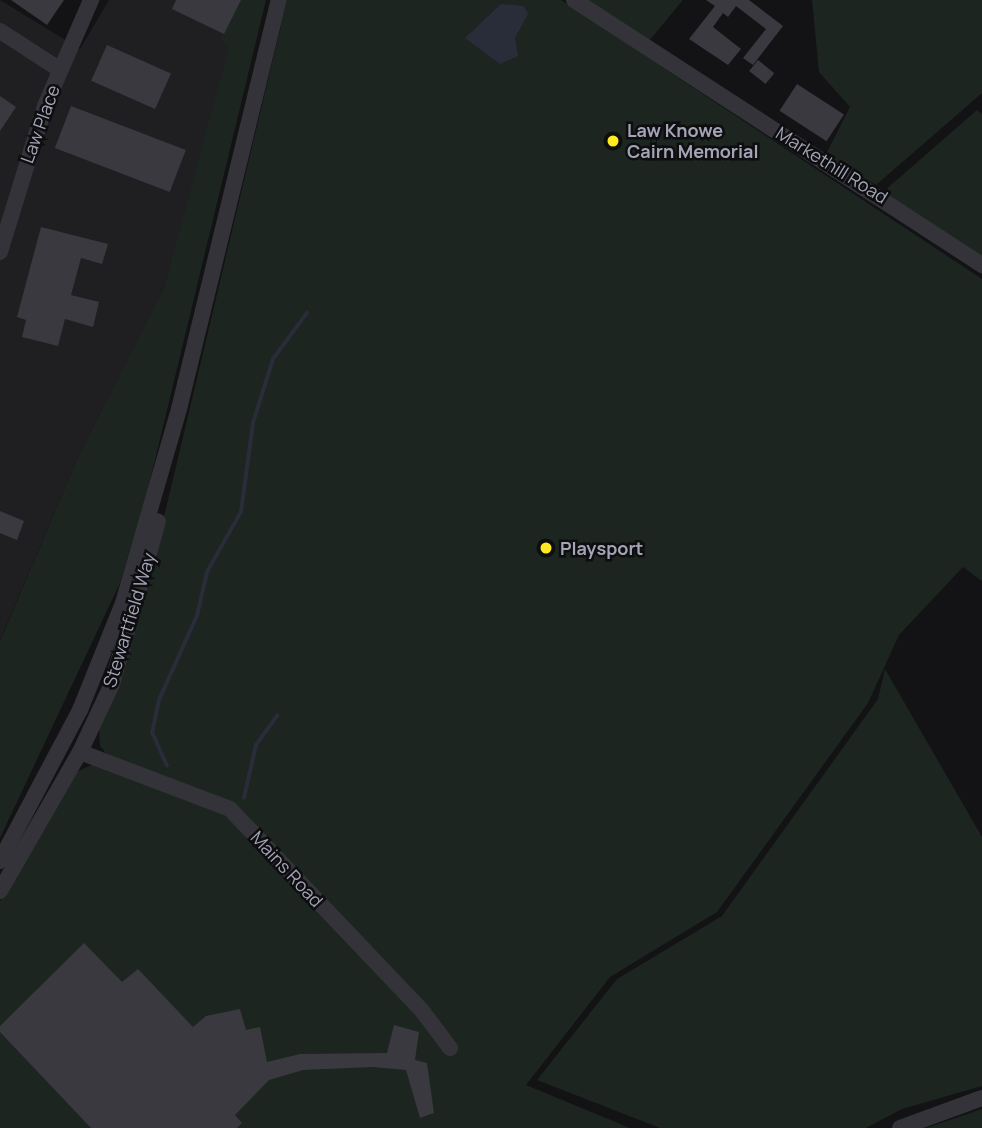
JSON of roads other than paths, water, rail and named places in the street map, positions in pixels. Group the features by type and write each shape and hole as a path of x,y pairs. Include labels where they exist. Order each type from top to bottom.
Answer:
{"street":[{"name":"Law Place","path":"0,252 59,69 91,0"},
{"name":"Stewartfield Way","path":"0,891 80,752 135,615 179,409 279,0"},
{"name":"Markethill Road","path":"574,0 982,265"},
{"path":"0,31 59,69"},
{"name":"Stewartfield Way","path":"0,861 99,666 123,603 179,409"},
{"name":"Mains Road","path":"80,752 230,809 423,1012 450,1048"},
{"path":"900,1128 982,1098"}],"water":[{"path":"501,4 524,6 528,14 515,38 518,56 500,64 465,38"}],"waterway":[{"path":"167,766 152,733 159,700 197,616 207,572 241,512 253,423 273,359 307,313"},
{"path":"244,798 256,745 277,716"}],"place":[{"name":"Law Knowe Cairn Memorial","path":"613,141"},
{"name":"Playsport","path":"546,548"}]}
